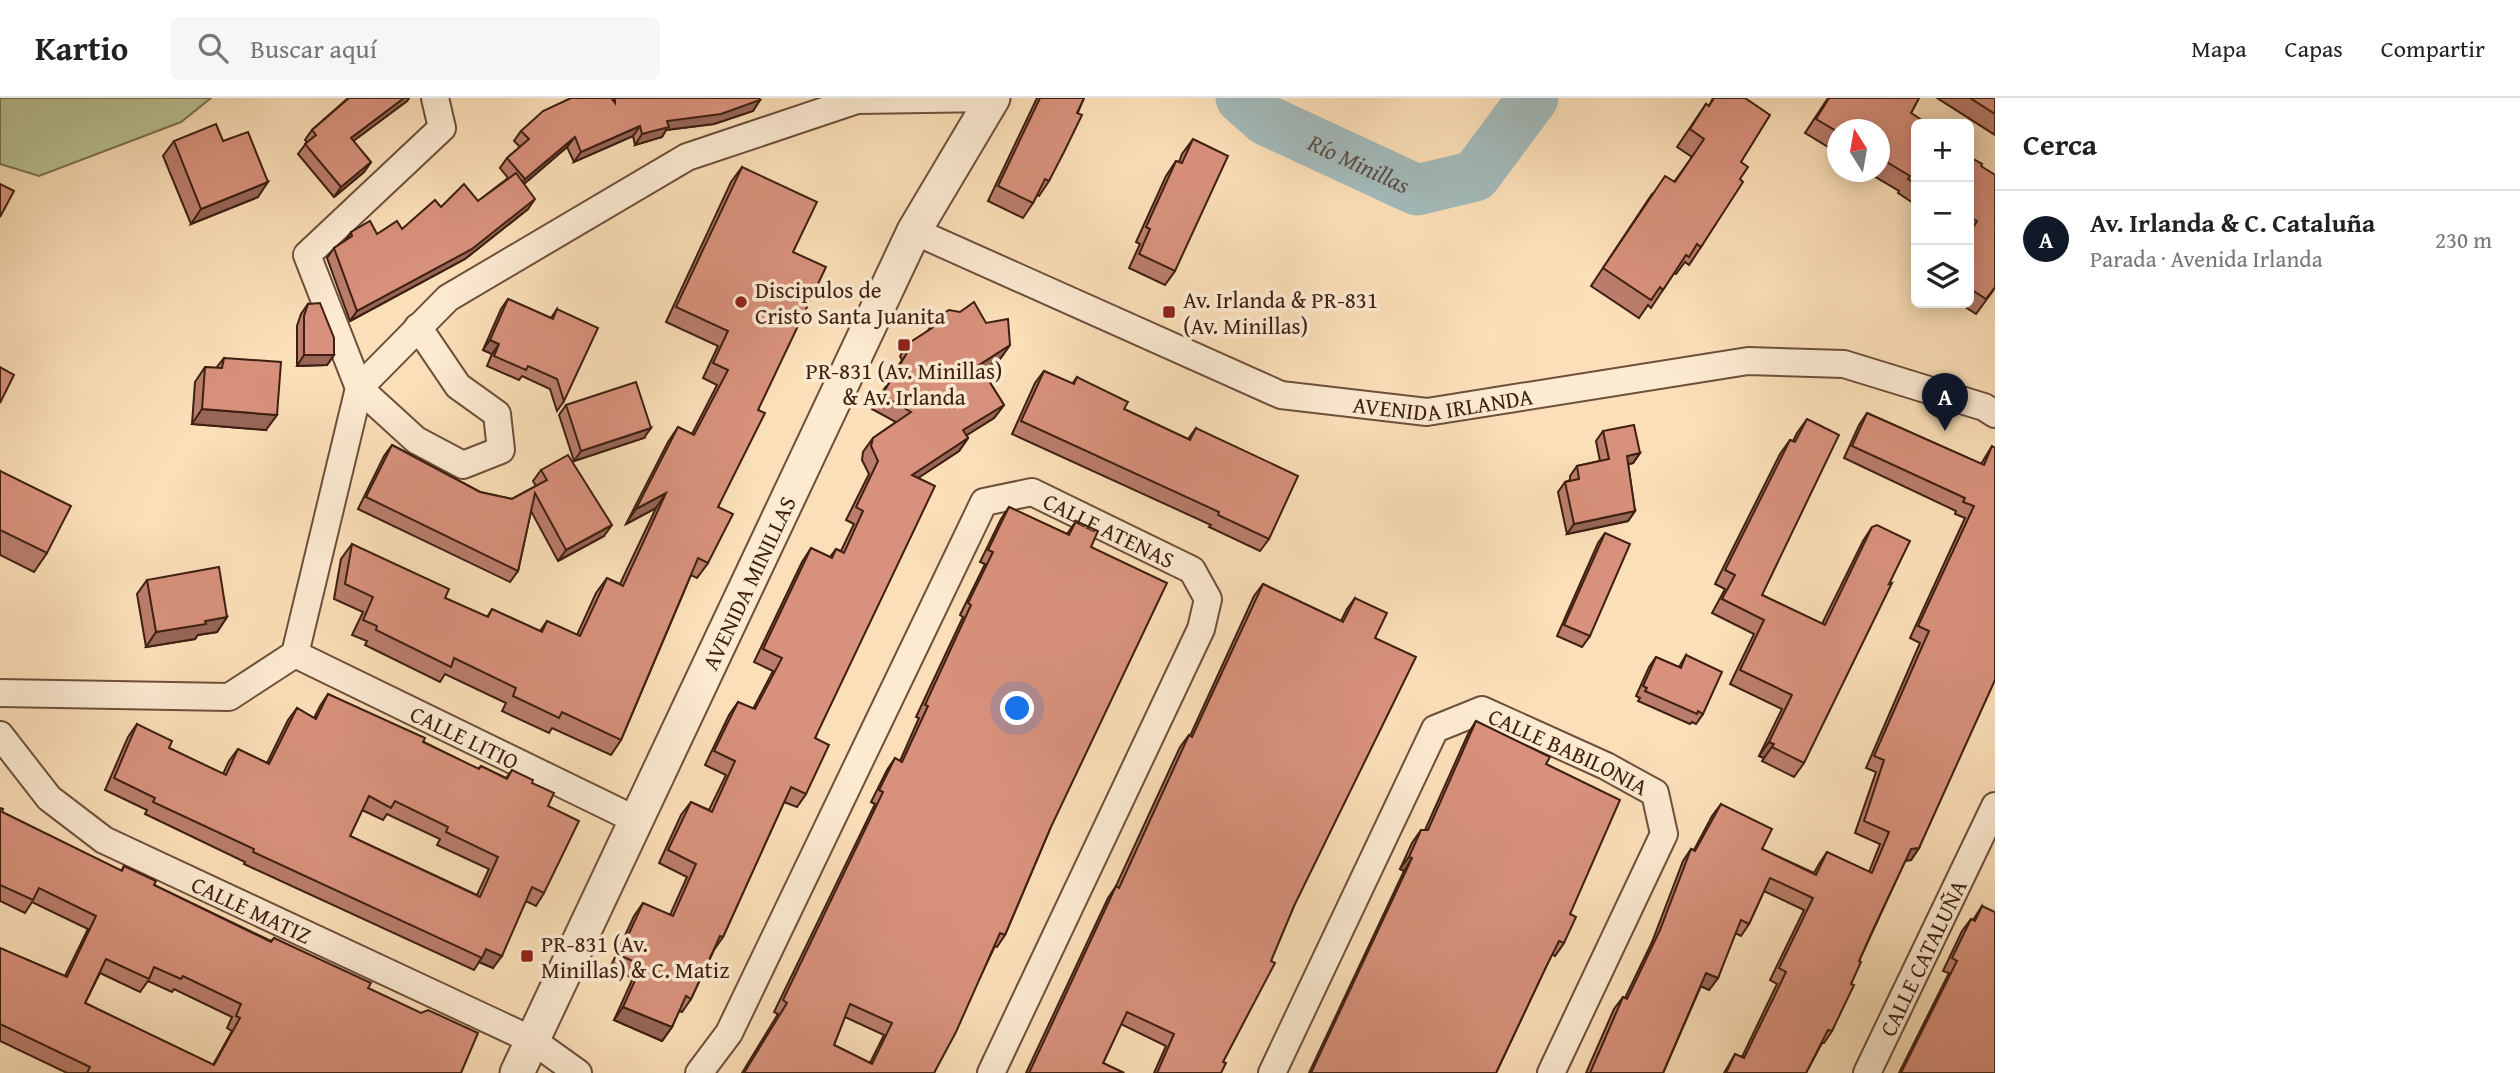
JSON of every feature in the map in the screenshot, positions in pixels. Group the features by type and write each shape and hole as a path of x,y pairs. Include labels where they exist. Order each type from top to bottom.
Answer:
{"street":[{"path":"418,327 458,386 497,414 501,450 463,465 416,440 359,388 307,255 442,128 435,98"},
{"path":"0,693 229,696 295,654 359,388 448,298 687,157 857,100 993,98"},
{"name":"AVENIDA MINILLAS","path":"517,1073 914,231 993,98"},
{"name":"AVENIDA IRLANDA","path":"914,231 1281,396 1427,412 1748,360 1844,364 1984,407 1995,414"},
{"name":"CALLE ATENAS","path":"699,1073 729,1033 984,502 1032,492 1192,570 1208,599 1201,629 991,1073"},
{"name":"CALLE LITIO","path":"295,654 636,820"},
{"name":"CALLE BABILONIA","path":"1272,1073 1434,729 1482,710 1606,766 1655,793 1664,834 1551,1073"},
{"name":"CALLE MATIZ","path":"0,735 48,797 104,840 532,1040 578,1073"},
{"name":"CALLE CATALUÑA","path":"1867,1073 1995,806"}],"green space":[{"path":"0,98 211,98 181,122 39,176 0,164"}],"building":[{"path":"349,98 404,98 351,138 371,162 341,187 305,144 316,135 312,130"},
{"path":"571,98 611,98 615,103 615,98 760,100 721,114 667,121 669,127 642,134 640,126 581,152 575,137 525,179 507,158 529,139 521,131 543,111"},
{"path":"1040,98 1084,98 1077,113 1082,115 1049,181 1045,179 1033,203 998,186"},
{"path":"1714,98 1745,98 1770,115 1741,162 1748,167 1740,179 1743,182 1701,247 1697,244 1689,257 1686,255 1663,290 1660,287 1651,300 1603,268 1665,176 1675,182 1704,139 1690,129 1706,104 1709,106"},
{"path":"1829,98 1919,98 1911,113 1920,119 1911,119 1911,181 1908,179 1910,176 1890,164 1890,119 1827,119 1827,126 1816,119"},
{"path":"1970,98 1995,98 1995,114"},
{"path":"216,124 223,141 248,132 268,182 201,209 174,141"},
{"path":"1193,139 1228,156 1175,271 1139,254 1150,229 1146,227 1176,161 1182,163"},
{"path":"1974,159 1995,175 1995,287 1986,299 1974,291 1974,226 1977,221 1974,219"},
{"path":"742,167 817,202 793,252 826,267 758,410 765,413 718,507 733,514 708,563 698,558 621,740 562,712 559,718 513,696 516,688 454,658 451,667 376,630 377,626 363,620 373,597 345,584 352,544 449,589 445,598 488,617 492,609 542,632 547,621 580,636 607,578 623,586 666,493 636,509 678,427 694,435 728,370 713,363 728,331 676,307"},
{"path":"516,173 535,199 472,249 357,311 334,248 352,236 351,232 370,221 377,234 397,221 402,229 435,200 441,207 464,184 478,201"},
{"path":"0,184 14,191 0,217"},
{"path":"508,299 553,319 557,309 598,328 564,401 557,379 528,366 526,370 494,356 499,344 490,340"},
{"path":"974,302 986,323 1008,319 1010,345 979,365 1004,405 963,430 968,438 912,475 935,486 815,738 829,745 806,794 791,787 723,937 720,936 691,999 686,996 672,1027 623,1007 642,965 619,955 643,903 673,916 696,864 668,850 691,802 712,812 735,761 714,751 738,702 755,709 782,658 763,649 811,548 832,558 836,549 844,553 863,511 856,507 878,461 871,446 873,438 911,412 882,395 911,346 909,343 932,328 937,317 949,310 960,312"},
{"path":"320,303 334,338 334,355 304,355 304,316 308,304"},
{"path":"224,358 281,362 277,415 202,409 205,367 222,368"},
{"path":"0,367 14,375 0,403"},
{"path":"1044,371 1074,384 1077,377 1128,402 1124,409 1190,440 1196,428 1298,476 1269,539 1218,515 1219,512 1021,421"},
{"path":"636,382 651,428 581,451 566,405"},
{"path":"1867,413 1984,465 1992,446 1995,448 1995,680 1919,848 1911,849 1871,934 1851,984 1854,985 1832,1031 1828,1030 1806,1073 1726,1073 1735,1054 1744,1058 1786,972 1779,968 1813,898 1770,878 1749,924 1741,920 1718,978 1706,973 1663,1073 1590,1073 1623,997 1627,999 1660,930 1691,849 1695,851 1721,804 1772,829 1762,849 1816,875 1827,852 1872,873 1889,832 1864,821 1884,760 1874,756 1929,631 1918,626 1974,506 1963,502 1965,498 1852,446"},
{"path":"1807,419 1839,435 1762,595 1825,625 1872,527 1877,525 1910,541 1804,763 1772,747 1774,744 1769,742 1792,695 1740,670 1764,620 1722,599 1735,575 1725,570 1790,440 1795,442"},
{"path":"1634,425 1640,453 1627,456 1635,511 1574,524 1565,482 1579,479 1577,466 1609,459 1603,431"},
{"path":"392,445 480,492 512,499 547,480 541,470 568,455 612,525 566,550 535,493 518,571 366,497"},
{"path":"0,471 71,506 47,553 0,530"},
{"path":"1009,507 1069,535 1076,521 1098,531 1091,547 1167,583 1050,829 1005,935 1000,933 956,1032 934,1073 744,1073 787,1003 783,1000 883,792 879,790 895,758 902,762 971,605 968,603 993,552 988,550","holes":["850,1004 892,1023 872,1064 834,1045"]},
{"path":"1605,533 1630,544 1590,636 1564,625"},
{"path":"219,567 227,617 205,621 206,624 156,632 147,580"},
{"path":"1263,584 1343,622 1355,598 1387,613 1375,638 1416,657 1294,906 1271,961 1275,963 1223,1062 1226,1063 1221,1073 1157,1073 1174,1034 1127,1012 1103,1063 1124,1073 1029,1073 1116,886 1119,888 1189,735 1192,737"},
{"path":"1686,655 1722,672 1703,714 1698,711 1697,714 1645,691 1647,688 1643,686 1656,657 1681,668"},
{"path":"328,694 425,738 423,742 479,769 481,766 507,779 512,770 533,780 532,783 554,793 548,806 579,821 544,893 532,887 502,956 486,949 482,958 253,852 254,849 153,802 155,798 114,778 137,724 172,741 169,748 226,775 238,749 269,764 297,708 316,719","holes":["369,796 391,808 395,801 448,827 446,832 498,857 480,897 350,836"]},
{"path":"1476,721 1550,757 1546,764 1620,800 1570,914 1576,917 1564,943 1559,941 1496,1073 1311,1073 1412,858 1409,857 1421,830 1428,830"},
{"path":"0,808 3,809 2,812 122,871 124,866 156,881 154,885 271,942 274,938 371,983 368,988 421,1013 428,1010 478,1033 461,1073 87,1073 90,1067 0,1024 0,948 67,977 96,916 39,888 33,900 0,885","holes":["106,959 149,979 154,967 181,979 183,976 241,1004 236,1016 240,1018 214,1065 85,1003"]},
{"path":"1982,906 1995,912 1995,1073 1901,1073 1957,961 1952,958 1971,919 1975,921"}],"waterway":[{"name":"Río Minillas","path":"1241,98 1266,120 1417,190 1475,176 1533,98"}],"place":[{"name":"Discipulos de Cristo Santa Juanita","path":"741,302"},
{"name":"Av. Irlanda & PR-831 (Av. Minillas)","path":"1169,312"},
{"name":"PR-831 (Av. Minillas) & Av. Irlanda","path":"904,345"},
{"name":"Av. Irlanda & C. Cataluña","path":"1945,431"},
{"name":"PR-831 (Av. Minillas) & C. Matiz","path":"527,956"}]}
